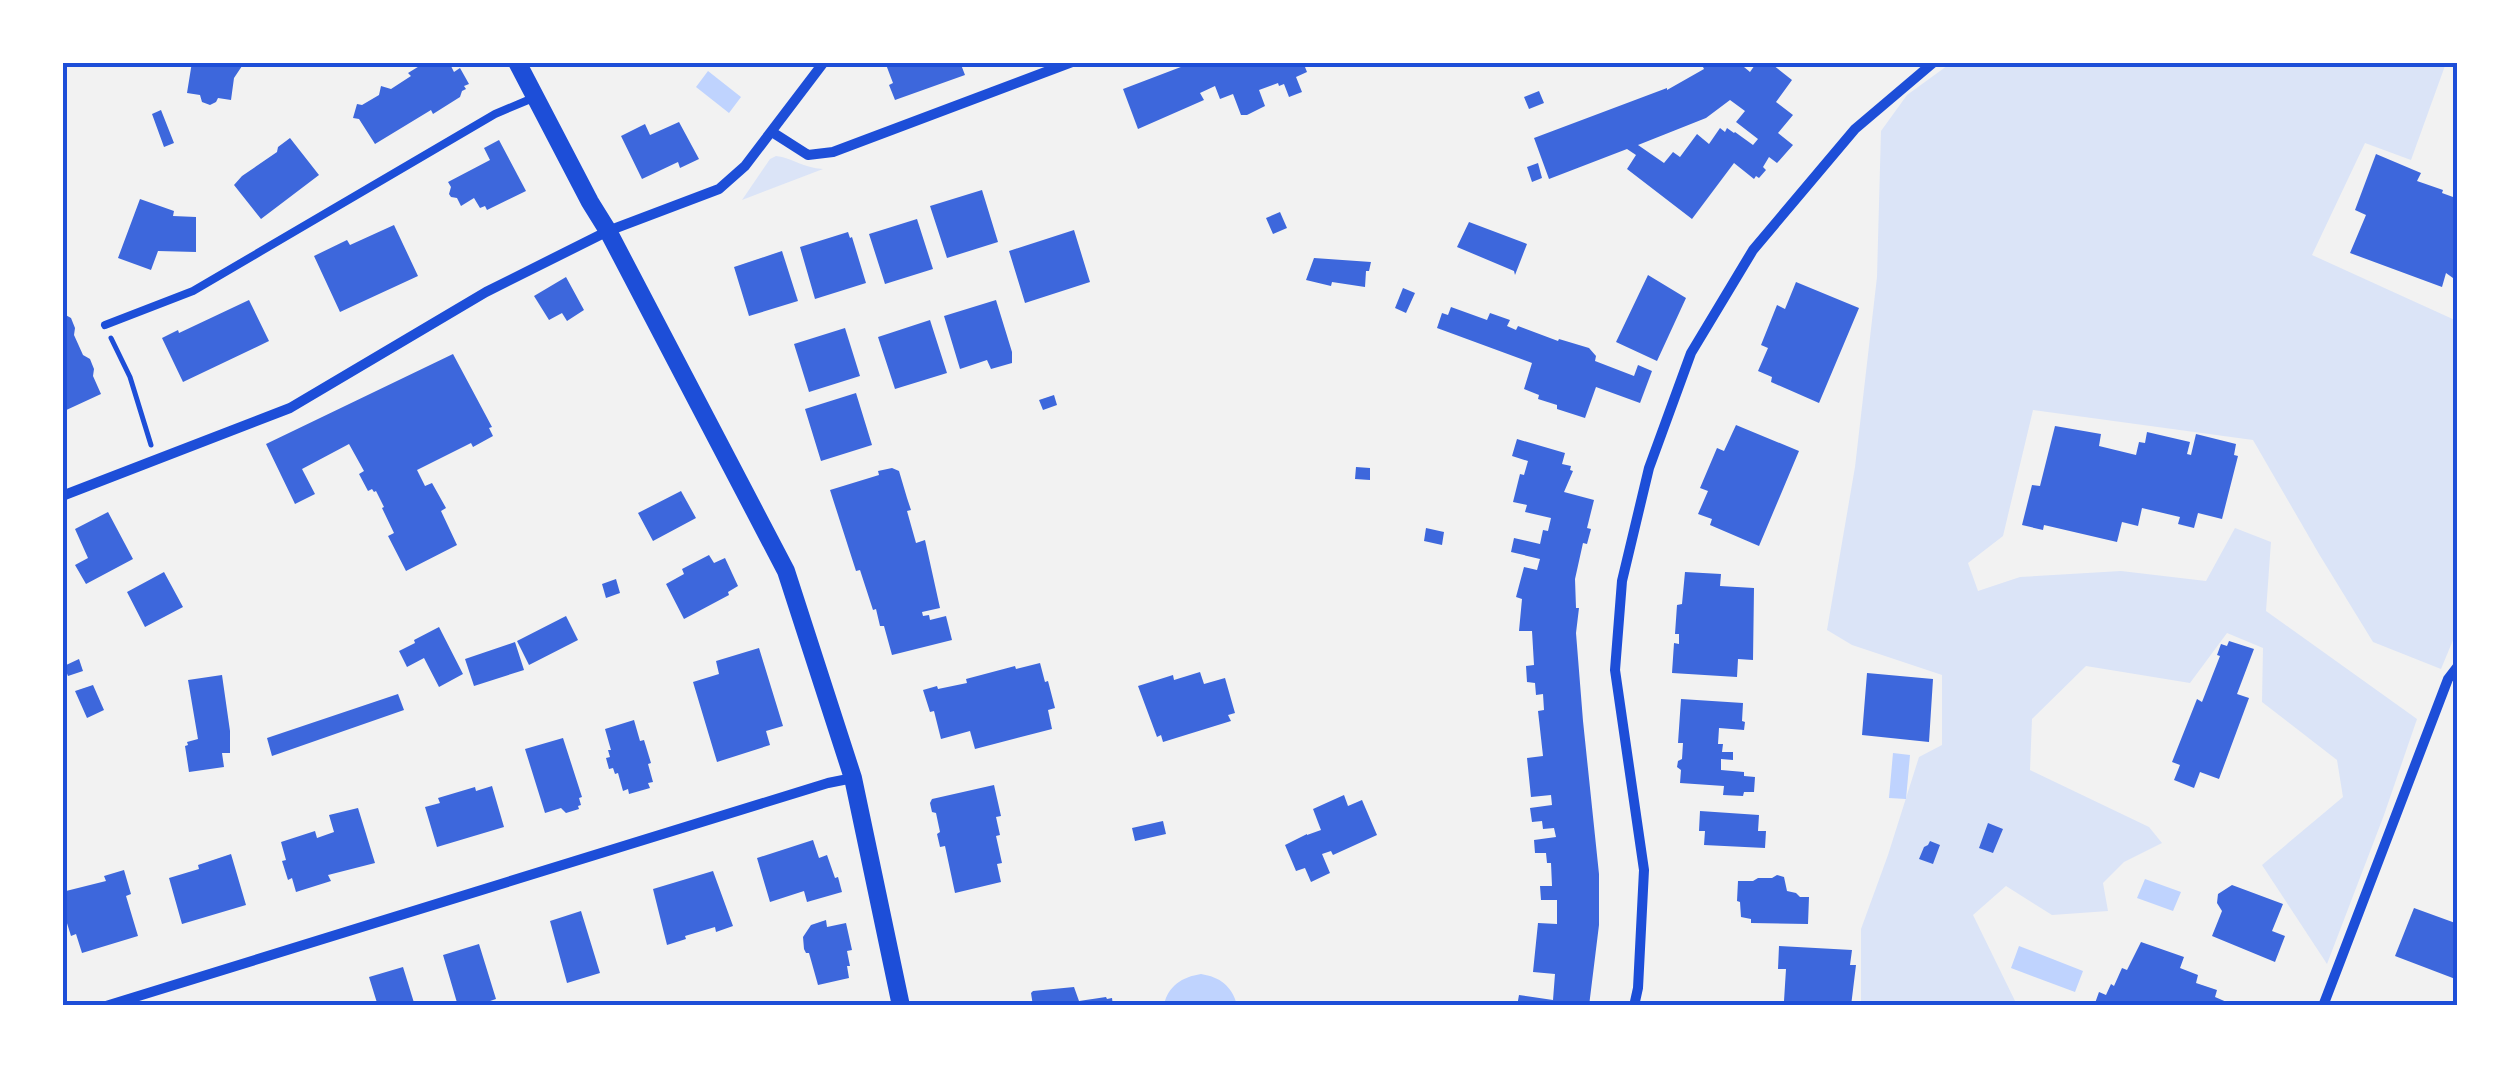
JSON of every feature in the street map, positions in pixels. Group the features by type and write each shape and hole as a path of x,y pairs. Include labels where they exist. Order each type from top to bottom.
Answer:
{"street":[{"path":"517,62 786,572 853,778 902,1006"},
{"path":"62,496 290,408 486,292 608,231 720,188 745,166 824,62"},
{"path":"772,132 808,155 833,152 1072,62"},
{"path":"1634,1006 1644,870 1615,670 1622,581 1649,468 1690,353 1753,250 1855,128 1934,62"},
{"path":"2324,1006 2448,679 2458,666"},
{"path":"106,1006 809,788 853,778"}],"lane":[{"path":"105,325 193,291 495,114 536,96"}],"path":[{"path":"105,325 130,377 156,462"}],"shaded area":[{"path":"1951,63 2446,63 2411,160 2365,143 2312,255 2457,321 2458,628 2441,669 2373,642 2253,440 2033,410 2003,536 1968,563 1978,591 2020,577 2121,571 2206,581 2235,528 2271,542 2266,611 2417,719 2327,964 2262,865 2343,797 2337,760 2262,702 2263,648 2227,633 2190,683 2086,666 2032,719 2030,770 2149,827 2162,843 2124,862 2103,883 2108,911 2052,915 2006,886 1973,915 2017,1005 1861,1005 1861,929 1919,757 1942,745 1942,675 1852,645 1827,630 1855,467 1877,277 1881,131 1907,95"},
{"path":"776,156 823,169 742,200 770,159"}],"water":[{"path":"708,71 741,97 729,113 696,87"},
{"path":"1893,753 1910,755 1906,799 1889,798"},
{"path":"2145,879 2181,892 2173,911 2137,898"},
{"path":"2019,946 2083,971 2075,992 2011,968"},
{"path":"1201,974 1224,984 1237,1005 1164,1005 1177,984"}],"building":[{"path":"192,62 245,62 234,78 231,100 218,98 210,105 202,102 200,95 187,93"},
{"path":"426,62 449,62 454,72 460,68 469,84 460,97 375,144 359,119 353,118 357,104 379,95 381,86 391,89"},
{"path":"885,62 960,62 965,75 895,100"},
{"path":"1194,62 1303,62 1307,72 1296,77 1302,92 1289,97 1284,84 1278,83 1259,90 1265,106 1247,115 1241,115 1233,94 1220,99 1215,86 1200,93 1204,100 1138,129 1123,89"},
{"path":"1710,62 1738,62 1750,72 1757,62 1775,62 1773,65 1792,80 1776,102 1793,115 1778,133 1793,145 1777,163 1769,157 1759,178 1754,179 1734,163 1692,219 1627,169 1636,155 1627,149 1549,179 1534,138 1667,90","holes":["1730,100 1745,111 1736,122 1758,139 1753,145 1735,132 1720,128 1709,144 1697,134 1680,157 1673,152 1664,163 1638,145 1706,118"]},
{"path":"1539,91 1544,103 1529,109 1524,97"},
{"path":"161,110 174,143 164,147 152,114"},
{"path":"679,122 699,159 680,168 678,162 642,179 621,136 645,124 650,135"},
{"path":"290,138 319,175 261,219 234,185"},
{"path":"499,140 526,191 487,210 485,206 480,208 474,198 461,206 449,194 448,182 490,160 484,148"},
{"path":"2376,154 2421,173 2417,181 2443,190 2442,193 2453,197 2458,186 2458,265 2453,278 2446,273 2442,287 2350,253 2366,215 2355,210"},
{"path":"1538,163 1542,178 1532,182 1527,167"},
{"path":"982,190 998,242 947,258 930,206"},
{"path":"140,199 174,211 173,216 196,217 196,252 158,251 151,270 118,258"},
{"path":"1280,212 1287,228 1273,234 1266,218"},
{"path":"917,219 933,269 885,284 869,234"},
{"path":"1469,222 1527,244 1515,275 1514,271 1457,247"},
{"path":"394,225 418,276 340,312 314,256"},
{"path":"1074,230 1090,282 1025,303 1009,251"},
{"path":"848,232 866,283 815,299 800,247"},
{"path":"782,251 798,301 749,316 734,267"},
{"path":"1314,258 1371,262 1365,287 1332,282 1331,286 1306,280"},
{"path":"1648,275 1686,298 1657,361 1616,342"},
{"path":"566,277 584,310 567,321 562,313 549,320 534,296"},
{"path":"1796,282 1859,308 1819,403 1771,382 1772,377 1758,371 1768,348 1761,345 1777,305 1785,309"},
{"path":"1403,288 1415,293 1406,313 1395,308"},
{"path":"249,300 269,341 183,382 162,338"},
{"path":"996,300 1012,363 991,369 987,360 960,369 944,316"},
{"path":"1451,307 1487,320 1490,313 1510,320 1507,326 1516,330 1518,326 1589,348 1596,356 1595,361 1634,376 1638,365 1652,371 1640,403 1596,387 1585,418 1557,409 1557,405 1524,389 1532,363 1437,328 1442,313 1448,315"},
{"path":"62,313 71,318 74,335 83,355 90,359 101,394 62,412"},
{"path":"930,320 947,373 895,389 878,337"},
{"path":"845,328 860,376 809,392 794,344"},
{"path":"453,354 492,427 489,428 493,436 417,470 425,486 432,483 446,508 441,511 457,545 406,571 388,536 394,533 384,507 376,491 368,491 359,474 364,471 349,444 302,469 315,494 295,504 266,444"},
{"path":"856,393 872,445 821,461 805,409"},
{"path":"1054,395 1057,405 1043,410 1039,400"},
{"path":"1736,425 1799,451 1759,546 1710,525 1712,519 1698,514 1708,491 1700,488 1717,448 1724,451"},
{"path":"2055,426 2101,434 2099,446 2136,455 2147,432 2190,442 2187,454 2191,455 2196,434 2236,444 2234,455 2238,456 2222,519 2198,513 2194,528 2178,524 2180,517 2142,508 2138,526 2122,522 2117,542 2044,525 2043,530 2022,525 2032,485 2040,486"},
{"path":"1517,439 1565,453 1562,464 1571,466 1573,471 1564,492 1594,500 1587,528 1591,529 1587,544 1583,543 1575,579 1583,721 1599,874 1599,925 1589,1006 1517,1006 1519,995 1553,1000 1555,974 1533,972 1538,923 1557,924 1557,900 1541,900 1540,886 1552,886 1551,863 1547,863 1546,853 1535,853 1534,840 1556,837 1554,828 1543,829 1542,821 1532,822 1530,808 1552,805 1551,795 1531,797 1527,758 1543,756 1538,711 1544,710 1543,694 1536,695 1535,683 1527,682 1526,666 1534,665 1532,631 1519,631 1522,599 1516,597 1524,567 1537,570 1540,559 1511,552 1514,538 1540,544 1551,518 1525,512 1527,505 1513,502 1520,474 1524,475 1528,461 1512,456"},
{"path":"1356,467 1370,468 1370,480 1355,479"},
{"path":"892,468 899,471 916,543 925,540 940,608 922,612 923,616 929,615 930,620 946,616 952,640 892,655 860,570 856,571 830,490"},
{"path":"681,491 696,518 653,541 638,513"},
{"path":"108,512 133,559 86,584 75,565 88,558 75,529"},
{"path":"1426,528 1444,532 1442,545 1424,541"},
{"path":"709,555 714,563 725,558 738,586 684,619 666,584 684,574 682,569"},
{"path":"164,572 183,607 145,627 127,592"},
{"path":"1685,572 1721,574 1720,586 1754,588 1753,660 1738,659 1737,677 1672,673 1674,643 1679,644 1679,634 1675,634 1677,605 1682,604"},
{"path":"616,579 620,593 606,598 602,584"},
{"path":"566,616 578,640 529,665 517,641"},
{"path":"439,627 463,674 439,687 424,658 407,667 399,651"},
{"path":"2229,641 2254,649 2237,694 2249,698 2219,779 2200,772 2194,788 2174,780 2180,765 2172,762 2197,699 2202,702 2221,644 2227,646"},
{"path":"515,642 524,670 474,686 465,659"},
{"path":"759,648 783,726 766,731 770,745 717,762 693,682 719,674 716,661"},
{"path":"79,659 83,671 68,676 64,666"},
{"path":"1040,663 1055,708 1048,710 1052,729 975,749 970,731 941,739 934,711 930,712 923,690 967,683 966,679"},
{"path":"1200,672 1204,684 1225,678 1235,713 1228,715 1231,721 1163,742 1161,735 1157,737 1138,686 1173,675 1174,680"},
{"path":"1867,673 1933,679 1929,742 1862,735"},
{"path":"222,675 230,753 222,753 224,767 189,772 185,746 198,739 188,680"},
{"path":"93,685 104,710 87,718 75,691"},
{"path":"398,694 404,710 272,756 267,738"},
{"path":"1681,699 1743,703 1744,730 1719,728 1722,752 1733,752 1733,760 1721,759 1721,770 1755,777 1754,792 1723,795 1724,786 1680,783 1681,770 1677,767 1683,743 1678,743"},
{"path":"634,720 640,741 644,740 653,782 648,783 650,788 629,794 628,789 623,791 618,773 609,769 606,758 611,750 605,729"},
{"path":"563,738 582,797 581,805 566,813 561,808 545,813 525,749"},
{"path":"994,785 1001,816 996,817 1000,835 996,836 1002,863 997,864 1001,882 955,893 945,846 940,847 936,813 930,803 932,799"},
{"path":"492,786 504,827 437,847 425,807 440,803 438,798"},
{"path":"1344,795 1348,806 1362,800 1377,835 1333,855 1331,851 1322,854 1330,873 1311,882 1305,868 1296,871 1285,845 1321,830 1313,809"},
{"path":"358,808 375,863 328,875 331,881 296,892 282,861 286,860 281,842 315,831 317,838 334,832 329,815"},
{"path":"1700,811 1759,815 1758,831 1766,831 1765,848 1704,845 1705,831 1699,831"},
{"path":"1163,821 1166,834 1135,841 1132,828"},
{"path":"1988,823 2003,829 1993,853 1979,848"},
{"path":"813,840 819,858 827,855 842,892 807,902 804,891 770,902 757,858"},
{"path":"1930,841 1940,845 1933,864 1919,859"},
{"path":"231,854 246,905 182,924 169,878"},
{"path":"124,870 131,894 126,896 138,936 82,953 76,934 71,936 62,907 62,892 106,881 104,876"},
{"path":"713,871 733,926 716,932 715,927 667,945 653,889"},
{"path":"1784,877 1787,891 1809,897 1808,924 1751,923 1751,919 1741,917 1738,881"},
{"path":"2232,885 2283,904 2272,931 2285,936 2275,962 2212,936 2222,911 2217,903 2218,894"},
{"path":"2414,908 2458,924 2458,980 2395,956"},
{"path":"581,911 600,973 567,983 550,921"},
{"path":"826,920 827,927 846,923 852,950 847,951 849,978 818,985 803,937 811,925"},
{"path":"2141,942 2184,957 2180,968 2198,975 2196,983 2217,990 2215,997 2236,1006 2094,1006 2099,992 2106,995 2122,968 2127,970"},
{"path":"479,944 496,999 475,1006 458,1006 443,955"},
{"path":"1779,946 1852,950 1850,965 1856,965 1851,1006 1793,1006 1793,1001 1784,1001 1786,969 1778,969"},
{"path":"403,967 415,1006 378,1006 369,977"},
{"path":"1074,987 1079,1001 1106,997 1112,998 1113,1006 1033,1006 1033,991"}]}
